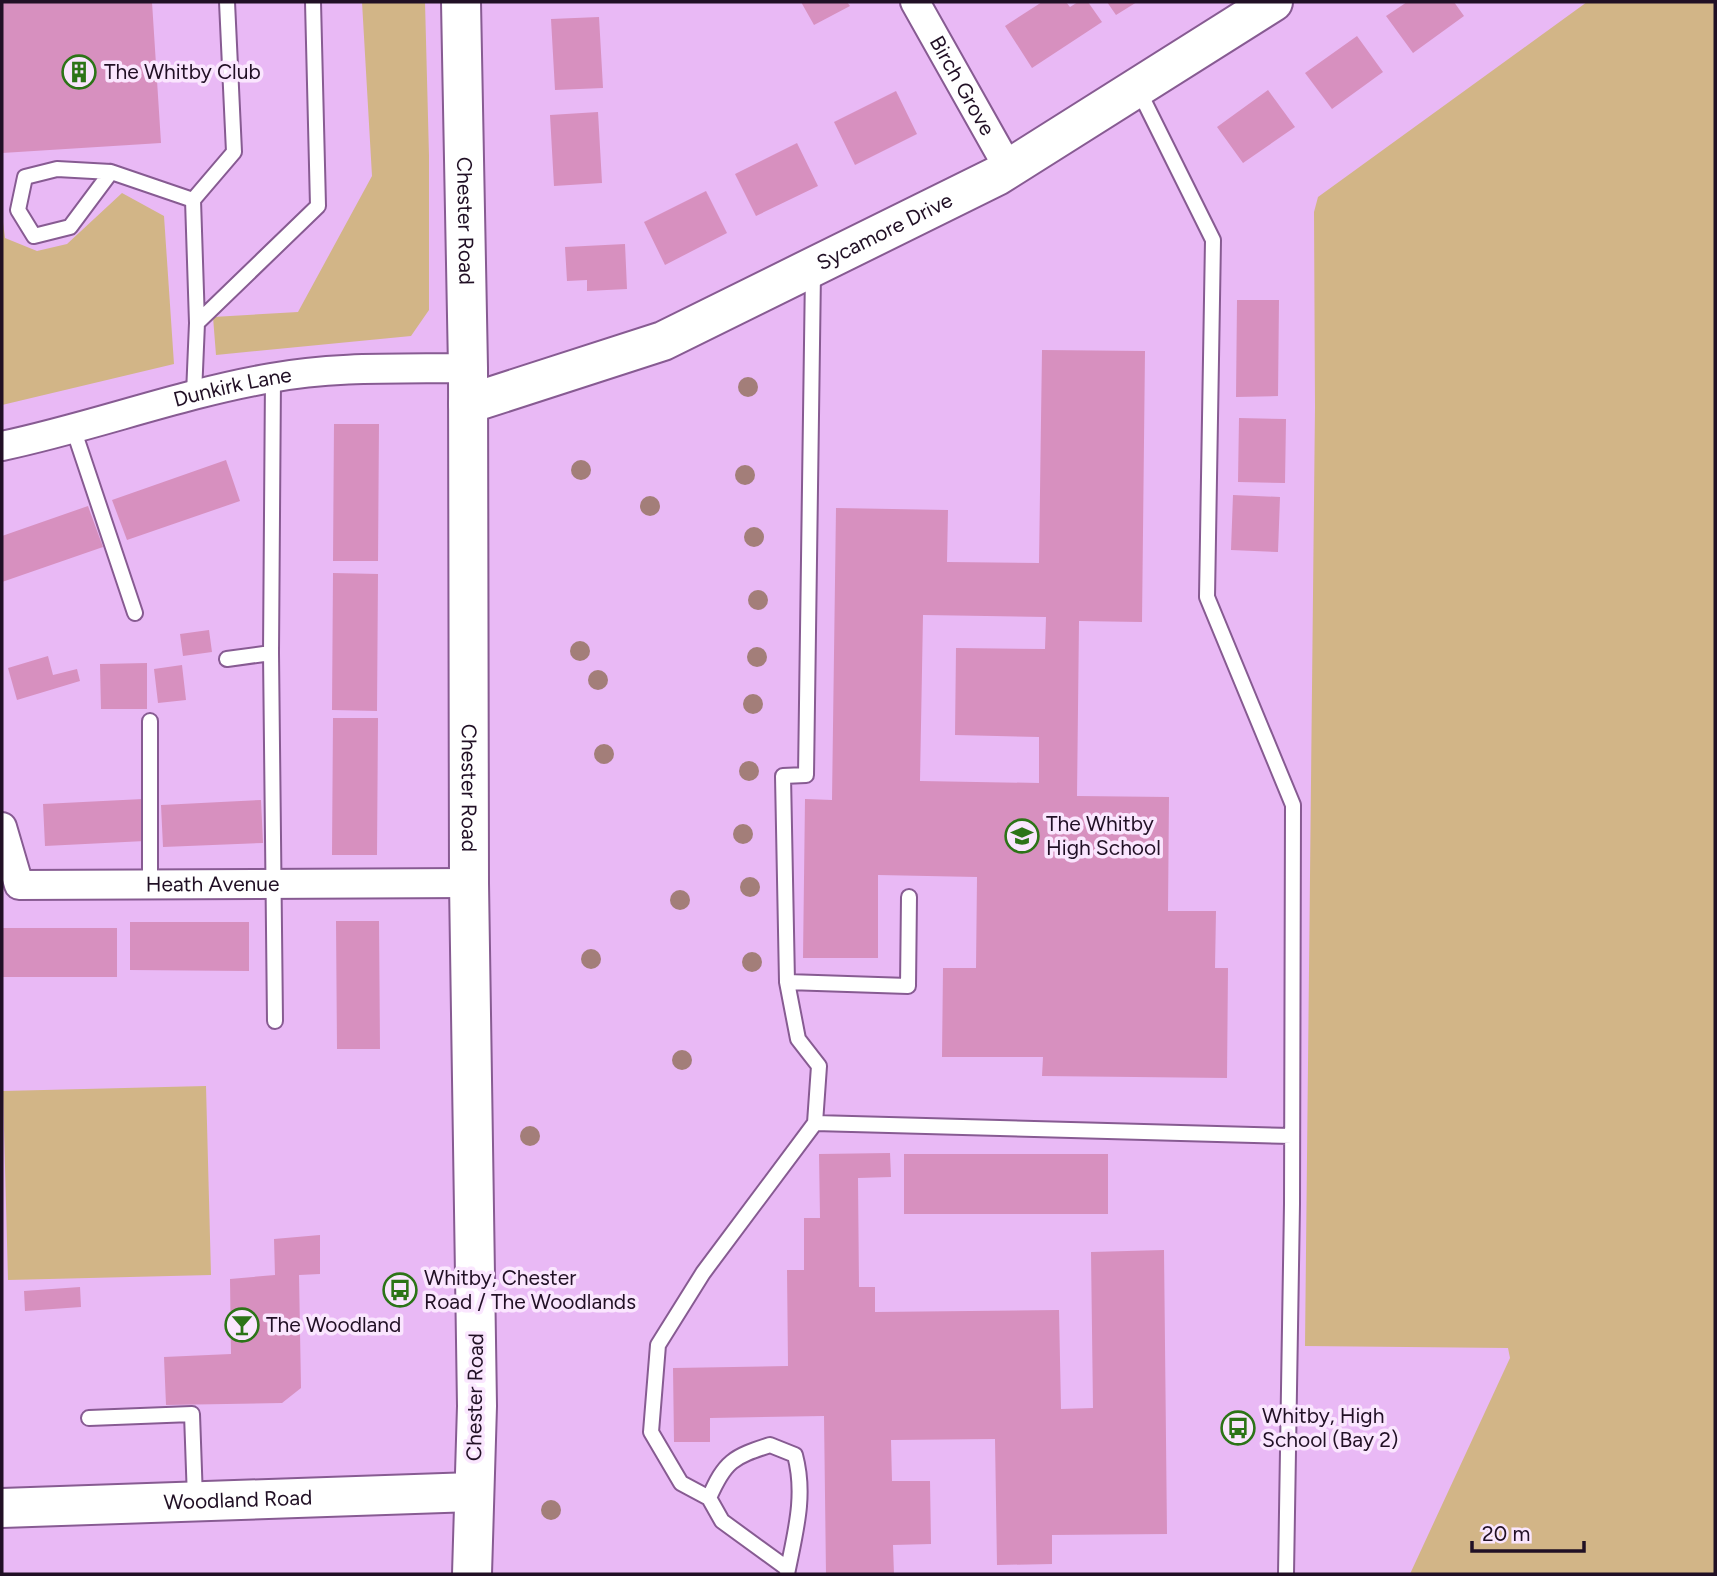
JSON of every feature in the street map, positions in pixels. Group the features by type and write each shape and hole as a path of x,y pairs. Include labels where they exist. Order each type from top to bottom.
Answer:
{"main road":[{"name":"Chester Road","path":"461,2 468,386 469,883 477,1406 471,1574"},
{"name":"Sycamore Drive","path":"468,386 663,341 1009,169 1273,2"},
{"name":"Woodland Road","path":"2,1508 195,1499 473,1492"}],"street":[{"name":"Birch Grove","path":"915,2 1009,169"},
{"name":"Dunkirk Lane","path":"2,446 74,431 194,394 274,377 371,369 468,386"},
{"name":"Heath Avenue","path":"2,827 19,885 469,883"}],"lane":[{"path":"194,394 197,323 193,200 234,152 227,2"},
{"path":"197,323 318,206 313,2"},
{"path":"1138,89 1213,240 1207,597 1293,805 1286,1574"},
{"path":"111,173 70,227 34,236 18,210 25,177 57,169 111,173 193,200"},
{"path":"709,1498 720,1474 734,1457 770,1445 794,1455 801,1479 797,1527 788,1572 722,1521 709,1498 681,1482 651,1432 658,1345 703,1273 815,1124 819,1066 799,1039 786,982 783,776 806,775 813,267"},
{"path":"274,377 271,653 275,1021"},
{"path":"74,431 135,613"},
{"path":"227,659 271,653"},
{"path":"150,720 150,884"},
{"path":"786,982 908,986 909,897"},
{"path":"815,1124 1292,1136"},
{"path":"89,1418 192,1414 195,1499"}],"shaded area":[{"path":"362,2 425,2 429,310 411,336 216,355 213,317 298,312 372,176"},
{"path":"1587,2 1715,2 1715,1574 1410,1574 1510,1358 1508,1348 1305,1346 1315,407 1314,212 1318,197"},
{"path":"122,193 164,216 174,364 2,405 2,214 5,238 37,251 67,244"},
{"path":"206,1086 211,1275 8,1280 3,1091"}],"building":[{"name":"The Whitby Club","path":"2,2 152,2 161,143 2,153"},
{"path":"801,2 847,2 850,6 814,25"},
{"path":"1042,2 1066,2 1070,7 1078,2 1088,2 1102,22 1032,68 1005,26"},
{"path":"1107,2 1137,2 1116,15"},
{"path":"1407,2 1454,2 1464,16 1413,53 1386,16"},
{"path":"599,17 603,88 555,90 551,19"},
{"path":"1357,36 1383,72 1332,109 1305,73"},
{"path":"1268,90 1295,127 1243,163 1217,127"},
{"path":"896,91 917,134 855,165 834,122"},
{"path":"598,112 602,183 554,186 550,115"},
{"path":"797,143 818,186 756,216 735,174"},
{"path":"706,191 727,233 665,265 644,222"},
{"path":"625,244 627,289 587,291 587,280 567,281 565,247"},
{"path":"1237,300 1279,300 1278,396 1236,397"},
{"path":"1042,350 1145,351 1142,622 1079,621 1077,796 1169,797 1168,911 1216,911 1215,968 1228,968 1227,1078 1042,1076 1043,1057 942,1057 943,968 976,968 977,877 878,875 878,958 803,958 805,799 832,800 836,508 948,510 947,562 1039,563","holes":["923,615 1046,617 1045,649 956,648 955,735 1039,737 1039,783 920,781"]},
{"path":"1239,418 1286,419 1285,483 1238,482"},
{"path":"334,424 379,424 378,561 333,561"},
{"path":"226,460 240,501 127,540 112,500"},
{"path":"1233,495 1280,497 1278,552 1231,550"},
{"path":"88,506 103,547 2,582 2,536"},
{"path":"333,573 378,574 377,711 332,710"},
{"path":"209,630 212,652 183,656 180,634"},
{"path":"48,656 53,675 77,669 80,681 17,700 8,668"},
{"path":"147,663 147,709 101,709 100,664"},
{"path":"182,665 186,700 158,703 154,669"},
{"path":"333,718 378,718 377,855 332,855"},
{"path":"143,799 145,841 45,846 43,804"},
{"path":"261,800 263,843 163,847 161,805"},
{"path":"336,921 379,921 380,1049 337,1049"},
{"path":"130,922 249,922 249,971 130,970"},
{"path":"2,928 117,928 117,977 2,977"},
{"path":"890,1153 891,1177 858,1178 859,1287 875,1287 875,1312 1059,1310 1061,1409 1093,1408 1091,1252 1164,1250 1167,1534 1052,1535 1052,1564 997,1565 995,1439 891,1440 892,1481 930,1481 931,1544 893,1545 894,1574 826,1574 824,1416 710,1418 710,1442 674,1442 673,1368 788,1366 787,1270 804,1270 804,1218 820,1218 819,1154"},
{"path":"904,1154 1108,1154 1108,1214 904,1214"},
{"path":"320,1235 320,1274 299,1275 301,1388 282,1403 166,1405 164,1357 231,1354 230,1279 275,1275 274,1239"},
{"path":"80,1287 81,1307 25,1311 24,1291"}],"place":[{"name":"The Whitby Club","path":"79,72"},
{"name":"The Whitby High School","path":"1022,836"},
{"name":"Whitby, Chester Road / The Woodlands","path":"400,1290"},
{"name":"The Woodland","path":"242,1325"},
{"name":"Whitby, High School (Bay 2)","path":"1238,1428"}]}
